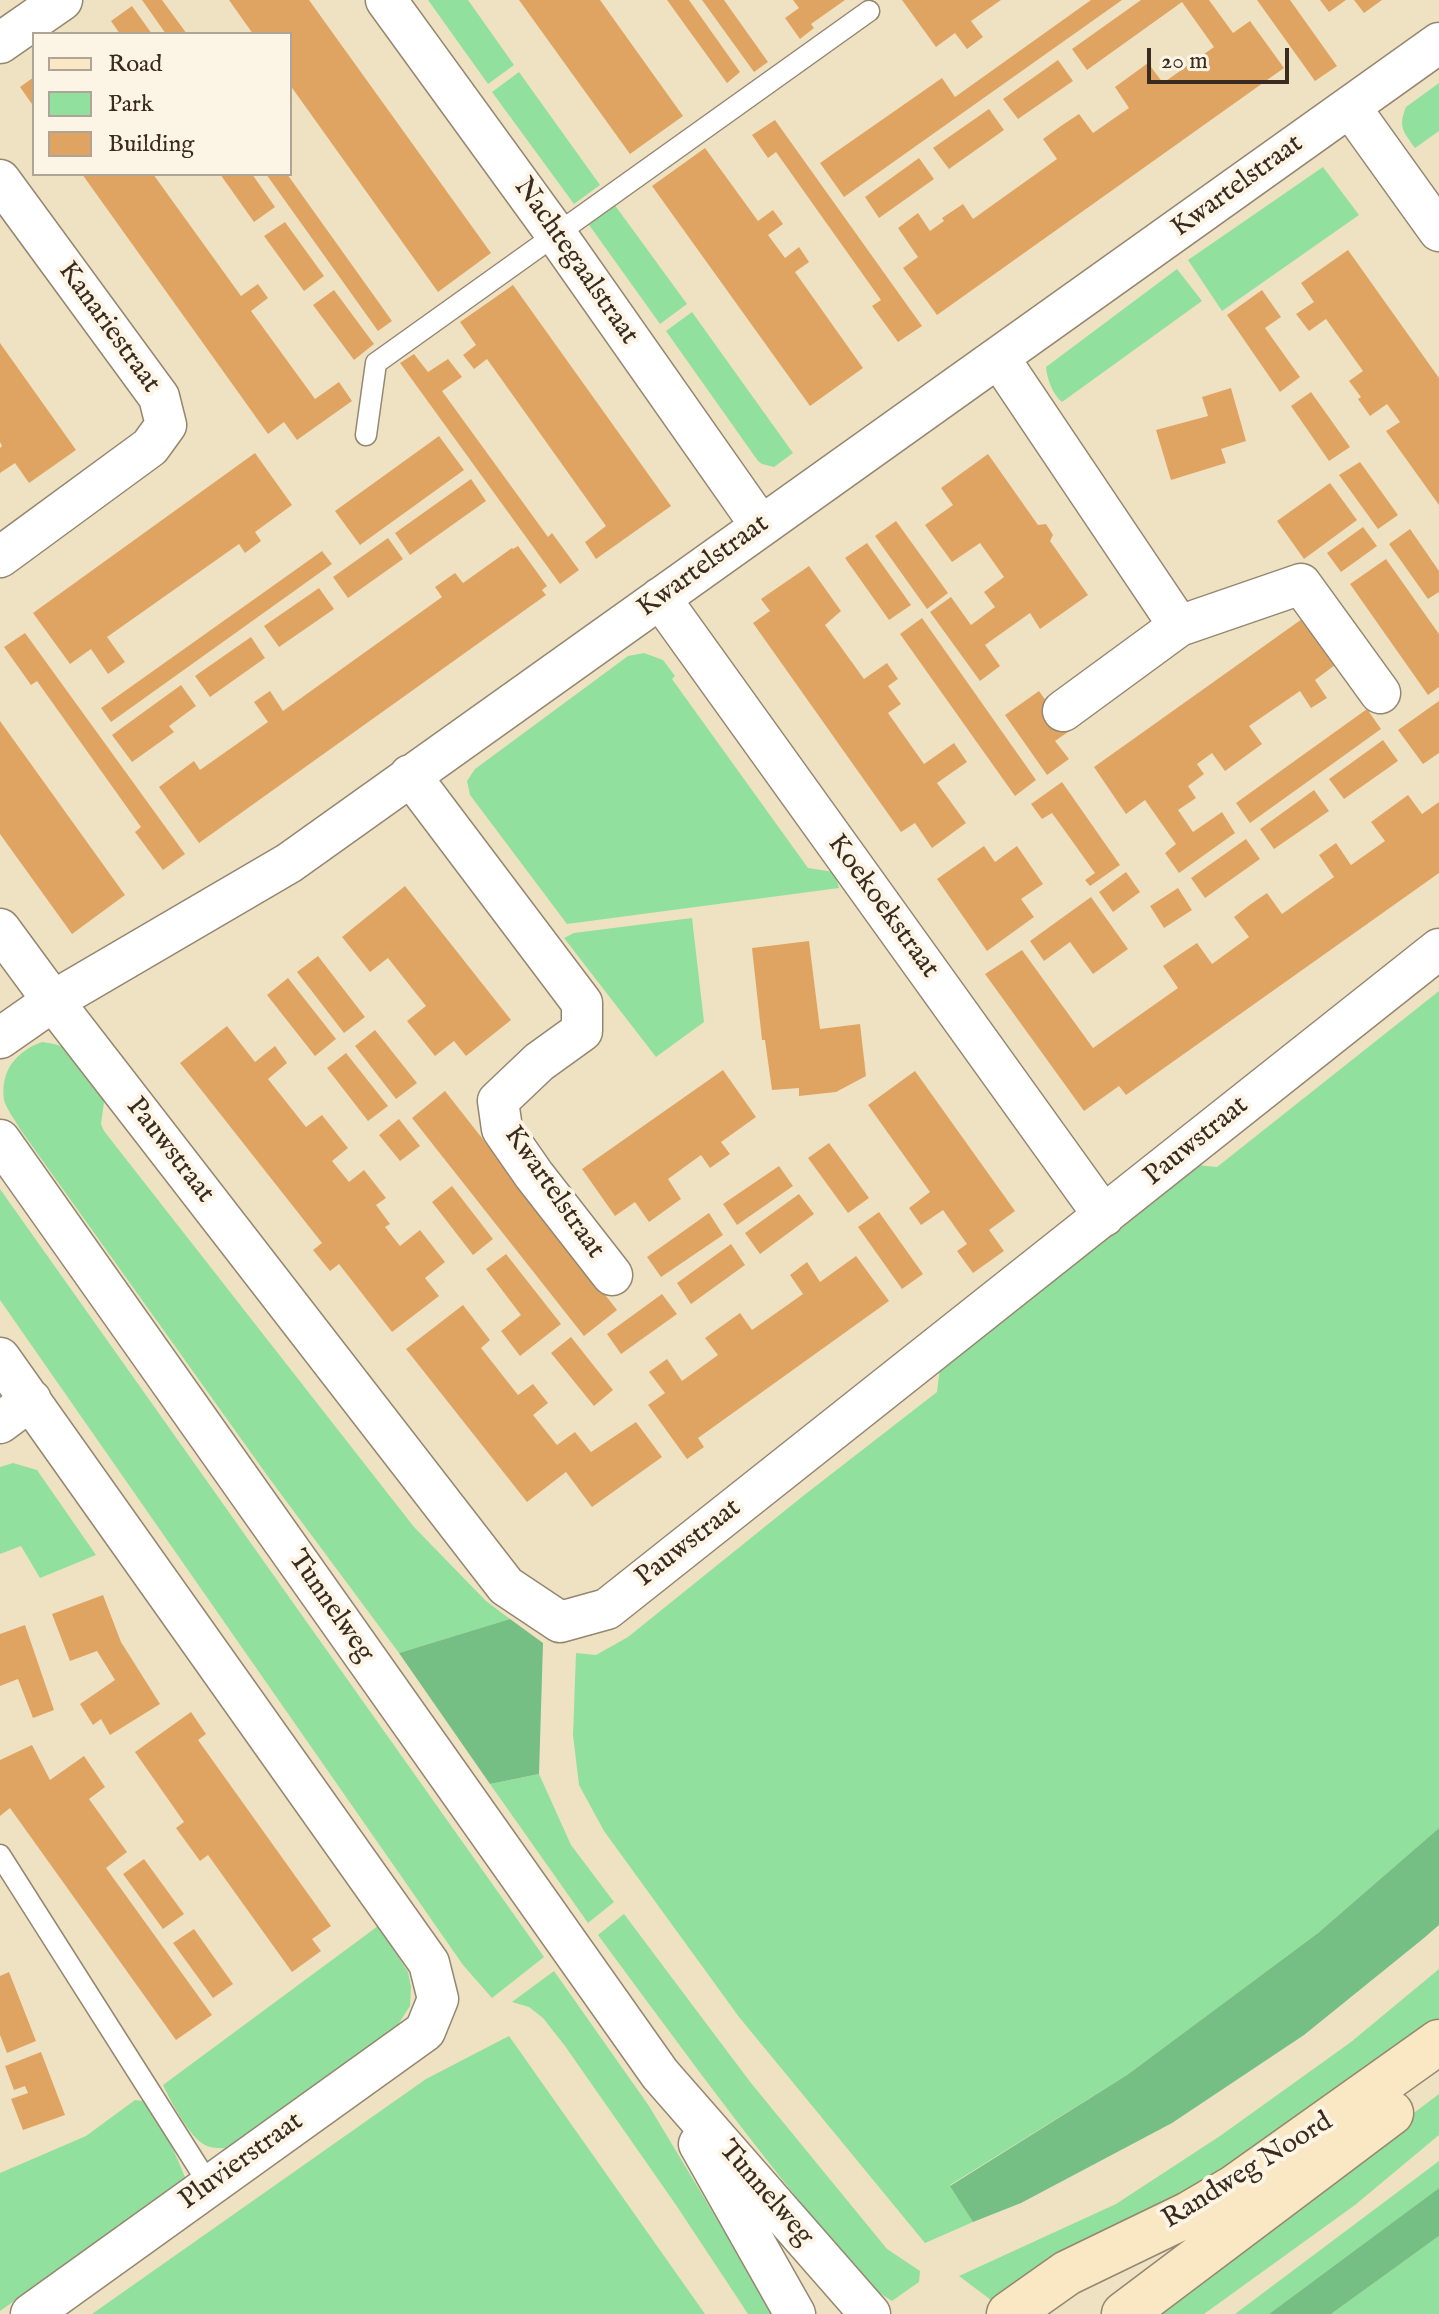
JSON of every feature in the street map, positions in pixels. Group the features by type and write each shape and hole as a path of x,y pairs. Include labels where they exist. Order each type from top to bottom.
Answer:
{"main road":[{"name":"Randweg Noord","path":"1009,2314 1067,2273 1189,2214 1235,2187 1439,2042"},
{"name":"Randweg Noord","path":"1124,2314 1439,2076"}],"street":[{"path":"0,43 62,0"},
{"name":"Nachtegaalstraat","path":"386,0 556,234 761,526"},
{"name":"Kwartelstraat","path":"0,1038 53,1001 289,863 1439,43"},
{"path":"1350,107 1439,231"},
{"name":"Kanariestraat","path":"0,180 159,397 166,425 150,447 0,557"},
{"path":"999,358 1179,626"},
{"path":"1063,711 1179,626 1301,584 1380,693"},
{"name":"Koekoekstraat","path":"660,598 1104,1216"},
{"name":"Kwartelstraat","path":"410,775 582,1003 582,1031 539,1062 498,1101 502,1129 612,1275"},
{"path":"0,929 53,1001"},
{"name":"Pauwstraat","path":"53,1001 506,1586 560,1622 607,1609 1439,949"},
{"name":"Tunnelweg","path":"0,1140 660,2074 795,2314"},
{"path":"0,1358 15,1412"},
{"name":"Pluvierstraat","path":"15,1412 429,1963 438,1999 425,2031 31,2314"},
{"name":"Tunnelweg","path":"660,2074 870,2314"}],"lane":[{"path":"366,435 376,363 869,11"},
{"path":"0,1855 210,2186"}],"green space":[{"path":"428,0 468,0 514,65 488,84"},
{"path":"519,72 600,185 574,204 492,92"},
{"path":"1439,83 1439,131 1415,148 1403,129 1406,107"},
{"path":"1323,167 1359,215 1222,311 1188,260"},
{"path":"614,204 687,304 660,324 587,222"},
{"path":"1177,269 1202,301 1062,402 1051,386 1046,367"},
{"path":"692,312 793,453 774,467 758,461 666,331"},
{"path":"644,653 663,660 675,676 672,679 808,868 834,872 839,888 567,924 470,795 467,781 475,769 628,656"},
{"path":"692,918 704,1022 656,1057 564,938 574,933"},
{"path":"1439,991 1439,1828 1318,1933 1127,2075 950,2185 973,2222 925,2243 739,2017 604,1831 579,1785 573,1735 576,1653 596,1655 628,1637 937,1392 940,1367 1197,1165 1217,1167"},
{"path":"42,1042 72,1052 106,1088 101,1124 104,1131 414,1527 486,1601 510,1619 399,1653 269,1478 9,1111 3,1089 8,1071 18,1056"},
{"path":"0,1189 544,1957 492,1998 463,1965 0,1300"},
{"path":"13,1463 37,1470 96,1555 40,1578 21,1546 0,1554 0,1467"},
{"path":"510,1619 543,1643 539,1774 490,1784 399,1653"},
{"path":"539,1774 571,1845 614,1902 588,1923 490,1784"},
{"path":"1439,1828 1439,1925 1424,1938 1304,2035 1172,2123 1021,2203 973,2222 950,2186 1127,2075 1318,1933"},
{"path":"624,1914 751,2083 887,2249 920,2271 919,2282 892,2301 867,2282 834,2246 598,1935"},
{"path":"378,1926 408,1972 411,1987 410,2006 392,2034 232,2149 211,2147 199,2141 181,2118 163,2085"},
{"path":"1439,1969 1439,2025 1283,2137 999,2306 959,2276 1116,2204 1220,2136 1351,2042"},
{"path":"554,1971 649,2106 774,2314 748,2314 565,2046 543,2018 529,2007 512,2002"},
{"path":"509,2036 705,2314 92,2314 426,2079"},
{"path":"1439,2094 1439,2135 1355,2205 1204,2314 1146,2314"},
{"path":"135,2100 143,2101 156,2119 186,2180 0,2311 0,2173 86,2136"},
{"path":"1439,2161 1439,2188 1269,2314 1235,2314"},
{"path":"1439,2188 1439,2236 1331,2314 1269,2314"},
{"path":"1439,2236 1439,2314 1331,2314"}],"building":[{"path":"142,0 162,0 186,32 165,32"},
{"path":"229,0 309,0 491,253 438,292 292,88 292,32 252,32"},
{"path":"519,0 600,0 683,116 630,154"},
{"path":"667,0 689,0 740,72 727,83"},
{"path":"702,0 724,0 768,62 754,72"},
{"path":"793,0 845,0 811,24 814,28 800,39 785,18 799,8"},
{"path":"902,0 1001,0 971,21 983,37 967,49 955,33 936,47"},
{"path":"1091,0 1122,0 844,197 820,163 942,78 955,97"},
{"path":"1141,0 1209,0 1233,33 1250,21 1284,68 937,315 903,268 918,257 898,228 918,213 930,231 944,221 942,218 963,204 973,219 1057,159 1043,139 1061,126 1079,114 1093,133 1129,108 1115,87 1148,63 1163,83 1214,47 1182,2 1087,70 1072,49"},
{"path":"1257,0 1290,0 1337,66 1315,81"},
{"path":"1320,0 1346,0 1329,12"},
{"path":"1354,0 1382,0 1364,13"},
{"path":"132,6 151,32 119,32 111,21"},
{"path":"1058,60 1073,81 1018,119 1003,99"},
{"path":"32,78 32,104 20,87"},
{"path":"989,109 1004,130 949,169 933,148"},
{"path":"775,120 922,326 898,342 872,306 881,300 776,152 768,158 752,135"},
{"path":"705,148 758,221 773,210 783,224 768,235 785,258 799,247 809,262 795,272 863,368 810,406 652,186"},
{"path":"919,158 934,179 879,218 865,197"},
{"path":"83,176 154,176 241,296 258,284 268,298 251,311 315,399 339,382 352,401 297,440 284,422 268,434"},
{"path":"221,176 253,176 275,207 254,222"},
{"path":"267,176 288,176 392,321 378,331"},
{"path":"285,222 324,276 304,291 264,236"},
{"path":"1348,250 1439,378 1439,505 1386,431 1400,422 1387,404 1370,416 1358,399 1361,397 1349,381 1363,371 1326,319 1309,331 1296,314 1314,302 1301,283"},
{"path":"513,285 671,506 596,559 585,542 606,526 487,359 474,369 463,355 476,345 460,322"},
{"path":"334,290 374,344 354,360 313,305"},
{"path":"1262,290 1281,317 1265,328 1300,377 1280,392 1227,315"},
{"path":"0,343 76,450 29,483 15,463 0,473"},
{"path":"414,354 428,372 448,359 462,377 442,391 548,537 552,533 579,570 560,584 400,363"},
{"path":"1231,388 1246,441 1221,449 1226,463 1171,480 1156,430 1208,416 1202,397"},
{"path":"1311,392 1350,447 1329,461 1291,406"},
{"path":"439,436 464,470 360,545 335,511"},
{"path":"255,453 292,505 255,532 261,541 245,553 239,544 107,637 125,662 108,674 91,649 70,664 33,613"},
{"path":"988,454 1038,525 1046,524 1053,535 1050,541 1088,595 1040,629 1030,613 985,645 1000,666 980,681 930,612 951,597 971,625 995,607 984,592 1004,577 980,543 952,562 925,525 953,505 941,488"},
{"path":"1360,462 1398,515 1378,529 1339,475"},
{"path":"471,479 486,501 410,555 395,533"},
{"path":"1330,483 1357,520 1304,559 1277,521"},
{"path":"896,521 948,593 927,609 875,536"},
{"path":"1363,527 1377,546 1341,572 1327,553"},
{"path":"1410,529 1439,571 1439,592 1428,599 1389,544"},
{"path":"388,538 403,559 348,598 333,577"},
{"path":"867,543 911,605 889,620 845,558"},
{"path":"518,546 547,586 542,590 546,595 199,843 159,787 194,761 200,770 268,722 254,702 270,691 283,711 442,597 435,587 455,573 463,583"},
{"path":"322,551 332,564 111,722 101,708"},
{"path":"1386,559 1439,634 1439,687 1428,695 1350,584"},
{"path":"809,566 841,611 825,625 864,679 887,663 898,679 888,686 901,704 888,713 924,764 954,743 967,762 937,783 966,823 932,848 915,823 901,832 753,623 770,611 761,599"},
{"path":"319,588 334,609 279,647 264,626"},
{"path":"922,618 1036,780 1015,796 900,634"},
{"path":"1302,619 1335,665 1315,680 1327,698 1311,708 1300,691 1249,726 1262,744 1225,771 1212,753 1197,764 1204,774 1188,786 1196,798 1178,810 1193,832 1222,812 1235,833 1179,873 1165,853 1176,844 1145,800 1126,814 1094,767"},
{"path":"25,633 185,854 163,870 135,832 141,827 37,681 31,685 4,647"},
{"path":"251,637 265,658 210,697 195,676"},
{"path":"181,685 196,706 169,726 174,732 132,762 112,735"},
{"path":"1039,691 1068,732 1055,741 1069,759 1047,775 1005,715"},
{"path":"1439,701 1439,753 1423,764 1398,730"},
{"path":"1367,709 1381,729 1250,823 1236,803"},
{"path":"0,721 125,895 72,934 0,834"},
{"path":"1383,740 1398,761 1344,799 1329,779"},
{"path":"1062,782 1120,865 1090,886 1085,880 1095,873 1070,838 1052,813 1042,819 1031,804"},
{"path":"1314,790 1329,811 1274,849 1260,829"},
{"path":"1408,795 1422,814 1439,802 1439,873 1126,1095 1119,1086 1084,1111 985,974 1022,950 1093,1048 1178,988 1163,966 1197,943 1212,964 1249,937 1234,917 1251,904 1267,893 1282,914 1334,877 1319,855 1336,843 1351,865 1385,841 1371,822"},
{"path":"1246,839 1260,859 1205,898 1191,878"},
{"path":"984,846 995,862 1017,846 1043,884 1021,899 1034,917 987,951 937,879"},
{"path":"1126,872 1140,892 1113,912 1099,892"},
{"path":"405,886 511,1020 466,1056 454,1041 435,1056 407,1021 426,1006 388,958 370,972 342,937"},
{"path":"1178,888 1192,910 1164,928 1150,906"},
{"path":"1091,897 1128,949 1093,974 1070,942 1044,961 1030,941"},
{"path":"809,941 820,1029 860,1024 866,1076 836,1092 799,1096 799,1088 772,1090 765,1040 762,1040 752,948"},
{"path":"318,956 365,1017 344,1033 297,972"},
{"path":"288,978 336,1039 315,1056 267,995"},
{"path":"227,1026 255,1062 275,1046 287,1063 268,1079 306,1127 322,1115 348,1148 332,1161 349,1182 364,1170 386,1198 376,1205 390,1224 385,1227 400,1246 420,1230 445,1262 425,1278 439,1296 392,1332 339,1264 330,1271 313,1250 322,1243 180,1063"},
{"path":"375,1030 417,1083 396,1099 355,1046"},
{"path":"346,1053 388,1106 368,1121 327,1068"},
{"path":"723,1070 756,1117 721,1142 730,1154 710,1168 701,1155 668,1179 681,1199 649,1222 635,1202 615,1216 582,1169"},
{"path":"915,1071 1015,1211 989,1230 1004,1251 973,1273 957,1251 967,1244 943,1210 921,1225 909,1208 930,1192 868,1105"},
{"path":"445,1091 617,1310 584,1336 412,1118"},
{"path":"399,1119 420,1146 400,1161 379,1135"},
{"path":"829,1143 869,1198 848,1213 808,1158"},
{"path":"779,1166 793,1186 737,1225 723,1204"},
{"path":"452,1186 493,1239 473,1255 432,1202"},
{"path":"799,1194 814,1214 760,1254 745,1233"},
{"path":"879,1212 923,1274 902,1289 858,1227"},
{"path":"709,1213 723,1235 661,1277 647,1257"},
{"path":"731,1244 745,1265 691,1304 677,1283"},
{"path":"506,1254 561,1324 520,1356 501,1331 521,1315 486,1269"},
{"path":"856,1256 889,1301 698,1438 704,1447 687,1459 648,1405 665,1393 649,1372 667,1359 682,1381 718,1355 705,1338 740,1313 752,1330 803,1294 790,1275 807,1262 820,1282"},
{"path":"662,1294 677,1314 621,1354 607,1334"},
{"path":"463,1305 490,1340 481,1348 518,1395 533,1384 548,1403 533,1415 557,1445 575,1432 591,1452 636,1422 662,1457 592,1507 566,1472 527,1502 406,1349"},
{"path":"571,1337 613,1390 594,1406 551,1353"},
{"path":"103,1595 121,1642 160,1704 110,1735 101,1719 93,1725 80,1704 115,1680 97,1651 70,1661 52,1614"},
{"path":"25,1625 54,1710 33,1718 18,1679 0,1686 0,1634"},
{"path":"191,1712 206,1734 198,1740 331,1926 312,1939 321,1951 292,1972 208,1855 200,1861 176,1828 184,1822 135,1752"},
{"path":"32,1745 50,1780 84,1756 105,1787 89,1799 127,1852 106,1868 212,2015 176,2040 10,1808 0,1816 0,1760"},
{"path":"144,1859 184,1914 163,1929 123,1874"},
{"path":"194,1929 233,1984 213,1998 173,1943"},
{"path":"9,1972 36,2041 7,2053 0,2035 0,1976"},
{"path":"41,2052 65,2115 23,2130 11,2099 28,2093 25,2086 14,2090 5,2066"}]}
